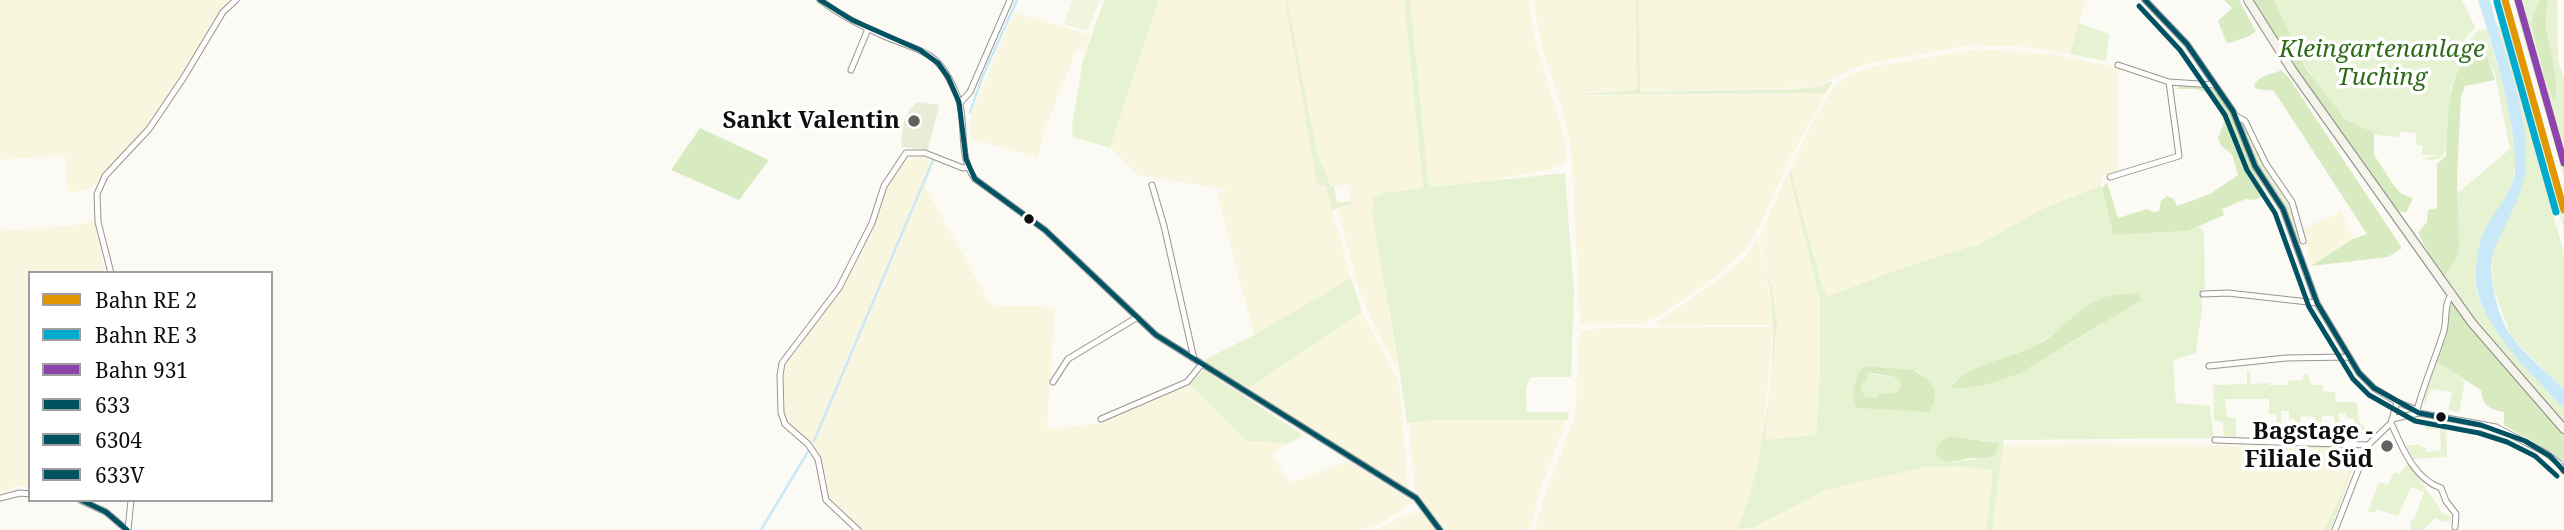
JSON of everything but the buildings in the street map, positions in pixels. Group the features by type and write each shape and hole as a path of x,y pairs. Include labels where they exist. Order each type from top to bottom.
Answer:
{"main road":[{"path":"2248,0 2292,70 2451,295 2484,338 2564,429"}],"street":[{"path":"110,271 98,222 97,194 105,176 149,129 223,12 236,0"},
{"path":"820,0 868,29 931,57 950,80 960,103 968,167 980,184 1045,230 1136,318 1156,335 1241,390 1416,498 1440,530"},
{"path":"960,103 970,92 1010,0"},
{"path":"2145,0 2187,44 2236,116 2255,166 2283,209 2317,303 2359,373 2374,388 2418,411 2496,427 2546,453 2559,463 2564,471"},
{"path":"851,70 868,29"},
{"path":"2118,65 2169,82 2214,85"},
{"path":"2110,177 2179,156 2169,82"},
{"path":"2236,116 2245,121 2266,164 2289,196 2303,240"},
{"path":"858,530 826,500 818,459 808,444 785,424 780,412 782,363 839,288 872,223 884,186 900,159 906,153 925,153 962,168 968,167"},
{"path":"1152,185 1195,360"},
{"path":"2203,294 2228,293 2317,303"},
{"path":"2418,411 2429,369 2444,332 2447,303 2451,295"},
{"path":"1053,382 1068,359 1136,318"},
{"path":"2209,366 2286,358 2349,357"},
{"path":"1101,419 1186,382 1202,364"},
{"path":"2397,402 2391,421 2420,475 2428,483 2441,488 2456,514 2455,527"},
{"path":"2335,530 2368,445 2391,421 2418,411"},
{"path":"2215,440 2368,445"},
{"path":"0,498 28,494"},
{"path":"84,502 106,512 127,530"},
{"path":"127,530 131,502"}],"shaded area":[{"path":"0,0 231,0 212,22 142,132 89,190 68,192 65,155 0,160"},
{"path":"1159,0 1285,0 1317,183 1323,185 1328,194 1351,278 1254,335 1218,196 1226,189 1140,176 1110,148"},
{"path":"1287,0 1404,0 1423,188 1382,193 1372,216 1399,371 1375,329 1358,286 1338,209 1352,204 1348,184 1330,187 1316,148"},
{"path":"1410,0 1529,0 1534,37 1564,135 1567,158 1565,163 1552,169 1495,180 1431,187 1418,96"},
{"path":"1533,0 1636,0 1637,90 1578,96 1826,93 1791,156 1760,225 1746,249 1718,275 1664,313 1643,324 1580,322 1571,147 1559,98 1542,49"},
{"path":"1639,0 2086,0 2070,54 2027,47 1973,45 1871,63 1854,68 1817,87 1640,92"},
{"path":"1014,12 1090,35 1085,51 1077,49 1045,129 1038,158 971,139 971,114"},
{"path":"1980,49 2051,54 2117,67 2118,172 2102,176 2101,186 2044,208 1982,243 1827,297 1790,170 1833,87 1848,75 1876,66"},
{"path":"922,156 935,161 925,186 991,305 1055,307 1047,429 1101,423 1189,384 1248,441 1290,443 1272,454 1290,483 1348,461 1414,502 1379,524 1361,530 863,530 830,498 823,463 815,446 794,427 783,412 784,372 786,365 853,267 888,185 903,162"},
{"path":"1789,174 1820,300 1820,372 1816,435 1765,441 1777,324 1772,288 1759,240 1786,175"},
{"path":"2341,211 2353,239 2311,266 2303,229"},
{"path":"95,221 105,271 28,271 28,487 18,486 0,492 0,231 69,226"},
{"path":"1757,239 1770,292 1773,325 1657,325 1657,322 1726,274 1747,255"},
{"path":"1362,312 1397,378 1408,489 1291,418 1249,388"},
{"path":"1773,327 1763,441 1744,515 1737,530 1535,530 1544,496 1572,424 1576,402 1578,343 1583,331 1596,328"},
{"path":"1566,420 1539,494 1530,530 1444,530 1414,487 1409,422"},
{"path":"2082,443 2316,447 2356,454 2324,530 1992,530 2003,445"},
{"path":"1924,466 1992,470 1986,530 1746,530 1826,490"},
{"path":"1422,511 1435,530 1376,530 1405,515"}],"green space":[{"path":"1073,0 1100,0 1087,31 1063,24"},
{"path":"1104,0 1159,0 1110,148 1073,137 1072,127 1083,60"},
{"path":"1285,0 1316,148 1330,186 1334,186 1337,203 1351,201 1352,204 1332,210 1326,187 1317,184"},
{"path":"1404,0 1410,0 1428,180 1431,187 1565,173 1574,292 1571,377 1531,377 1527,385 1526,399 1527,412 1569,412 1568,420 1435,420 1407,423 1372,216 1373,199 1382,193 1423,188"},
{"path":"1636,0 1639,0 1640,92 1797,89 1817,87 1833,81 1826,93 1575,95 1637,90"},
{"path":"2224,0 2239,0 2256,31 2230,43 2226,42 2218,21 2232,8"},
{"path":"2253,0 2274,0 2307,70 2345,119 2374,133 2374,155 2395,187 2402,194 2413,198 2406,213 2397,211 2280,45"},
{"name":"Kleingartenanlage Tuching","path":"2274,0 2462,0 2475,27 2455,54 2478,31 2487,29 2507,102 2515,160 2512,184 2481,241 2476,289 2480,303 2500,335 2564,408 2564,421 2485,333 2445,276 2458,255 2458,193 2510,149 2491,65 2467,57 2451,86 2447,145 2443,156 2436,160 2420,159 2440,155 2422,155 2422,146 2416,145 2416,133 2400,132 2400,137 2378,135 2359,128 2343,115 2314,79"},
{"path":"2498,0 2501,0 2564,219 2564,229"},
{"path":"2513,0 2540,0 2557,97 2546,20 2548,0 2557,0 2558,61 2564,79 2564,178"},
{"path":"2540,0 2548,0 2546,23 2555,76 2554,102 2531,23"},
{"path":"2079,23 2109,34 2106,61 2070,54"},
{"path":"2496,26 2500,26 2564,253 2564,390 2511,336 2494,290 2493,253 2526,164 2522,120"},
{"path":"2479,46 2485,50 2495,80 2465,86 2461,96 2457,178 2459,244 2458,255 2445,276 2418,233 2427,222 2428,210 2437,208 2437,164 2446,156 2454,82 2468,56"},
{"path":"2281,70 2289,78 2402,248 2388,257 2311,266 2353,239 2367,234 2274,91 2257,89 2254,86 2262,77"},
{"path":"2180,85 2213,89 2218,94 2231,113 2252,167 2266,194 2255,200 2246,199 2222,209 2224,215 2188,231 2113,235 2102,188 2107,183 2118,218 2147,209 2159,211 2161,201 2167,196 2174,199 2177,206 2210,194 2238,175 2232,154 2221,146 2218,138 2224,122 2212,94 2196,89 2177,89"},
{"path":"919,102 939,105 928,150 902,147 907,115"},
{"path":"2243,123 2271,176 2288,197 2301,240 2300,245 2281,200 2251,153"},
{"path":"700,128 769,160 739,200 671,170"},
{"path":"1790,170 1827,297 1891,272 1982,243 2044,208 2101,186 2113,235 2188,231 2198,227 2204,231 2205,289 2201,290 2202,309 2196,353 2173,360 2176,403 2210,406 2214,438 2004,440 1992,530 1986,530 1992,470 1958,466 1924,467 1826,490 1754,527 1737,530 1762,445 1771,379 1773,317 1770,291 1757,239 1772,288 1777,324 1765,440 1816,435 1820,372 1820,300","holes":["2101,298 2103,324 2021,373 1951,389 1954,381 1963,376 2036,346","1866,366 1913,370 1920,373 1932,386 1854,403 1859,371","1951,436 1996,442 1982,458 1953,462 1942,460"]},
{"path":"1351,278 1362,312 1249,388 1205,362 1208,358 1254,335"},
{"path":"2137,293 2141,300 2021,373 1986,385 1950,389 1976,369 2035,346 2100,299"},
{"path":"2453,303 2564,435 2564,462 2504,425 2504,412 2488,406 2483,400 2481,390 2435,361 2447,331 2448,308"},
{"path":"2435,361 2465,381 2459,412 2448,410 2452,392 2430,389 2425,407 2424,393"},
{"path":"1862,367 1913,370 1927,379 1935,390 1934,402 1929,412 1857,408 1854,387","holes":["1868,374 1895,377 1901,384 1898,392 1880,394 1875,398 1865,396 1861,390"]},
{"path":"1204,370 1303,435 1290,443 1248,441 1189,384"},
{"path":"2247,371 2250,371 2251,384 2269,385 2287,385 2288,381 2303,380 2303,374 2308,374 2311,385 2323,385 2323,391 2335,392 2336,402 2355,402 2359,421 2370,433 2356,434 2354,419 2347,418 2346,413 2338,413 2341,434 2335,434 2334,416 2322,416 2321,440 2307,440 2307,433 2316,433 2315,417 2301,416 2300,440 2286,439 2286,433 2295,433 2295,419 2289,419 2289,411 2281,411 2281,439 2267,438 2267,432 2277,431 2276,414 2269,414 2269,399 2225,399 2227,417 2236,418 2236,437 2224,436 2223,422 2214,421 2213,385 2247,384"},
{"path":"1868,374 1895,377 1901,384 1898,392 1877,397 1865,396 1861,388"},
{"path":"2438,423 2446,426 2447,457 2413,459 2406,445 2426,447 2427,452 2441,450 2440,429 2425,429 2425,424"},
{"path":"1951,436 1997,443 1996,454 1952,462 1943,460 1935,453 1936,450 1940,442"},
{"path":"2223,444 2339,446 2358,452 2331,530 2324,530 2343,490 2355,454 2334,449"},
{"path":"2408,463 2440,513 2451,516 2450,522 2435,518 2423,530 2410,530 2411,519 2414,520 2424,492 2411,487 2398,516 2377,509 2375,513 2368,511 2379,482 2388,485 2394,472 2400,474"}],"water":[{"path":"2478,0 2490,0 2519,102 2526,145 2525,177 2494,250 2492,282 2507,329 2524,351 2564,390 2564,408 2526,369 2500,336 2481,304 2477,289 2480,242 2510,189 2515,171 2508,108"}],"waterway":[{"path":"970,112 1017,0"},
{"path":"814,441 934,158"},
{"path":"761,530 809,450"}],"transit line":[{"name":"6304","path":"820,0 852,20 920,50 938,63 948,77 959,102 966,159 975,179 1045,230 1156,335 1416,498 1440,530"},
{"name":"633","path":"2145,0 2187,44 2233,111 2255,166 2283,209 2317,303 2359,373 2374,388 2419,413 2481,425 2525,441 2550,456 2564,471"},
{"path":"2505,0 2564,210"},
{"path":"2497,2 2556,212"},
{"name":"633V","path":"2139,6 2180,50 2225,115 2247,170 2275,213 2309,307 2353,379 2369,395 2415,421 2479,433 2507,442 2535,456 2557,476"},
{"name":"6304","path":"85,502 106,512 127,530"}],"rail line":[{"name":"931","path":"2518,0 2564,163"}],"place":[{"name":"Sankt Valentin","path":"914,121"},
{"name":"Bagstage - Filiale Süd","path":"2387,446"}]}
